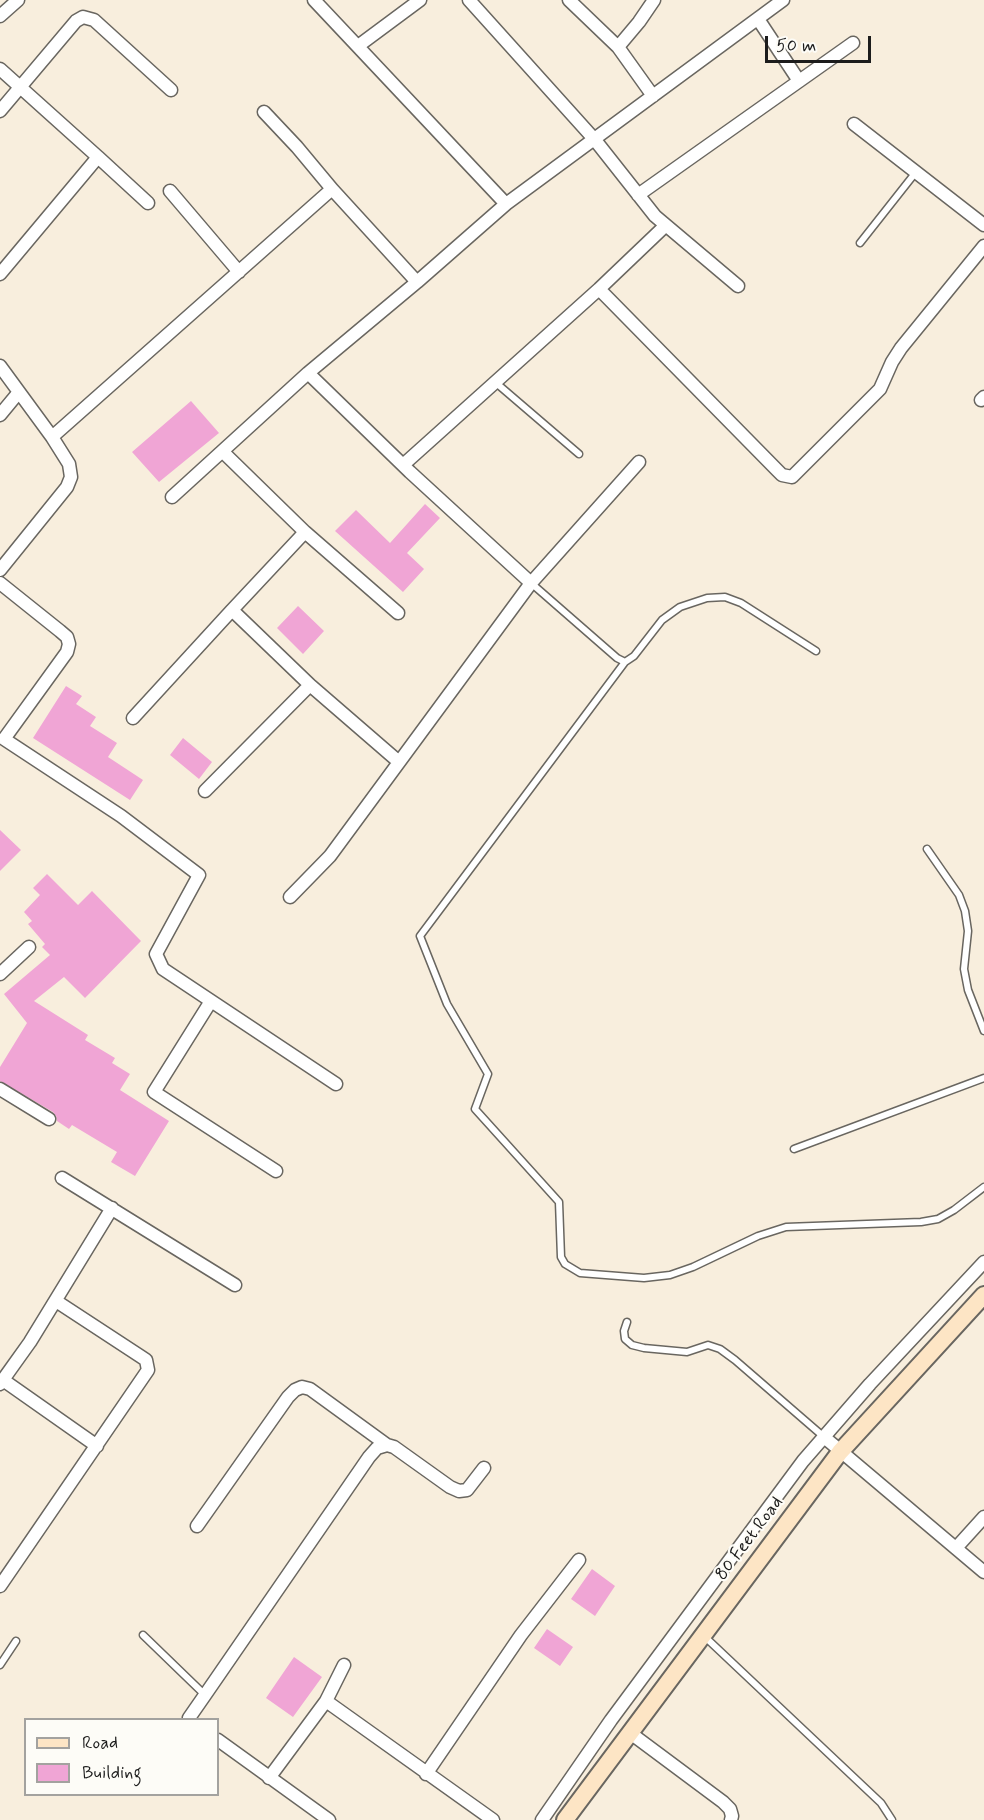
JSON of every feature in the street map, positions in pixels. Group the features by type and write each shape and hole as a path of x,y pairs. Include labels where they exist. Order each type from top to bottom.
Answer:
{"street":[{"path":"0,16 18,0"},
{"path":"358,46 420,0"},
{"path":"469,0 594,140 665,226 738,286"},
{"path":"570,0 618,46 653,96"},
{"path":"618,46 654,0"},
{"path":"172,497 308,373 506,204 783,0"},
{"path":"314,1 506,204"},
{"path":"0,111 76,21 83,17 94,20 171,90"},
{"path":"758,19 799,81"},
{"path":"638,195 853,43"},
{"path":"0,69 148,203"},
{"path":"264,112 417,282"},
{"path":"854,124 984,225"},
{"path":"0,274 98,157"},
{"path":"52,437 332,189"},
{"path":"170,191 239,272"},
{"path":"402,465 599,289 665,226"},
{"path":"599,289 782,475 792,477 880,389 891,362 901,348 984,246"},
{"path":"0,366 52,437 69,464 71,477 67,488 0,570"},
{"path":"308,373 402,465 531,583"},
{"path":"0,415 19,392"},
{"path":"223,452 305,532 398,614"},
{"path":"290,897 330,856 531,583 639,462"},
{"path":"133,718 305,532"},
{"path":"0,584 67,637 69,644 67,652 2,742 122,816 199,875 156,954 163,969 336,1084"},
{"path":"232,610 310,685 399,762"},
{"path":"205,791 310,685"},
{"path":"0,974 29,947"},
{"path":"211,1001 154,1092 276,1172"},
{"path":"0,1089 49,1119"},
{"path":"62,1178 235,1285"},
{"path":"97,1446 1,1382 56,1301 112,1209"},
{"path":"542,1820 611,1720 803,1461 870,1384 984,1262"},
{"name":"80 Feet Road","path":"565,1820 840,1452 984,1295"},
{"path":"0,1586 146,1376 148,1366 140,1356 56,1301"},
{"path":"196,1526 288,1397 302,1387 310,1389 450,1487 459,1491 467,1490 484,1468"},
{"path":"824,1437 984,1572"},
{"path":"189,1718 369,1456 377,1448 387,1444"},
{"path":"956,1548 984,1517"},
{"path":"426,1773 521,1635 579,1560"},
{"path":"269,1778 326,1701 344,1665"},
{"path":"326,1701 493,1820"},
{"path":"629,1732 723,1802 730,1809 731,1820"},
{"path":"219,1741 329,1820"}],"lane":[{"path":"860,243 916,172"},
{"path":"495,382 579,454"},
{"path":"531,583 617,658 625,662"},
{"path":"816,651 741,603 725,597 707,598 680,607 662,620 634,656 625,662 420,936 447,1004 488,1074 475,1109 559,1202 561,1257 565,1264 580,1273 644,1278 670,1275 693,1267 758,1236 786,1227 921,1222 938,1219 984,1187"},
{"path":"927,849 959,895 965,911 968,931 964,969 968,990 984,1031"},
{"path":"794,1149 984,1078"},
{"path":"627,1322 624,1330 625,1339 632,1345 687,1352 708,1345 720,1349 824,1437"},
{"path":"143,1635 205,1695"},
{"path":"702,1635 881,1803 892,1820"},
{"path":"0,1665 16,1641"}],"building":[{"path":"191,401 219,433 159,482 132,452"},
{"path":"425,504 440,518 407,553 424,569 403,592 335,531 356,510 390,543"},
{"path":"298,606 324,631 303,654 277,628"},
{"path":"66,686 82,696 76,704 96,717 90,726 117,743 108,757 143,780 130,800 33,738"},
{"path":"183,738 212,762 199,779 170,755"},
{"path":"0,830 21,850 0,871"},
{"path":"47,874 78,905 92,891 141,941 85,998 64,977 34,1001 88,1035 85,1040 115,1058 112,1063 130,1074 120,1090 169,1121 135,1176 111,1162 117,1152 72,1125 69,1129 57,1121 53,1112 0,1081 0,1067 27,1023 4,994 50,955 42,947 45,944 28,924 32,921 24,912 40,895 33,888"},
{"path":"592,1569 615,1586 595,1616 571,1599"},
{"path":"547,1629 573,1647 560,1666 534,1648"},
{"path":"294,1657 322,1677 293,1717 266,1698"}]}
